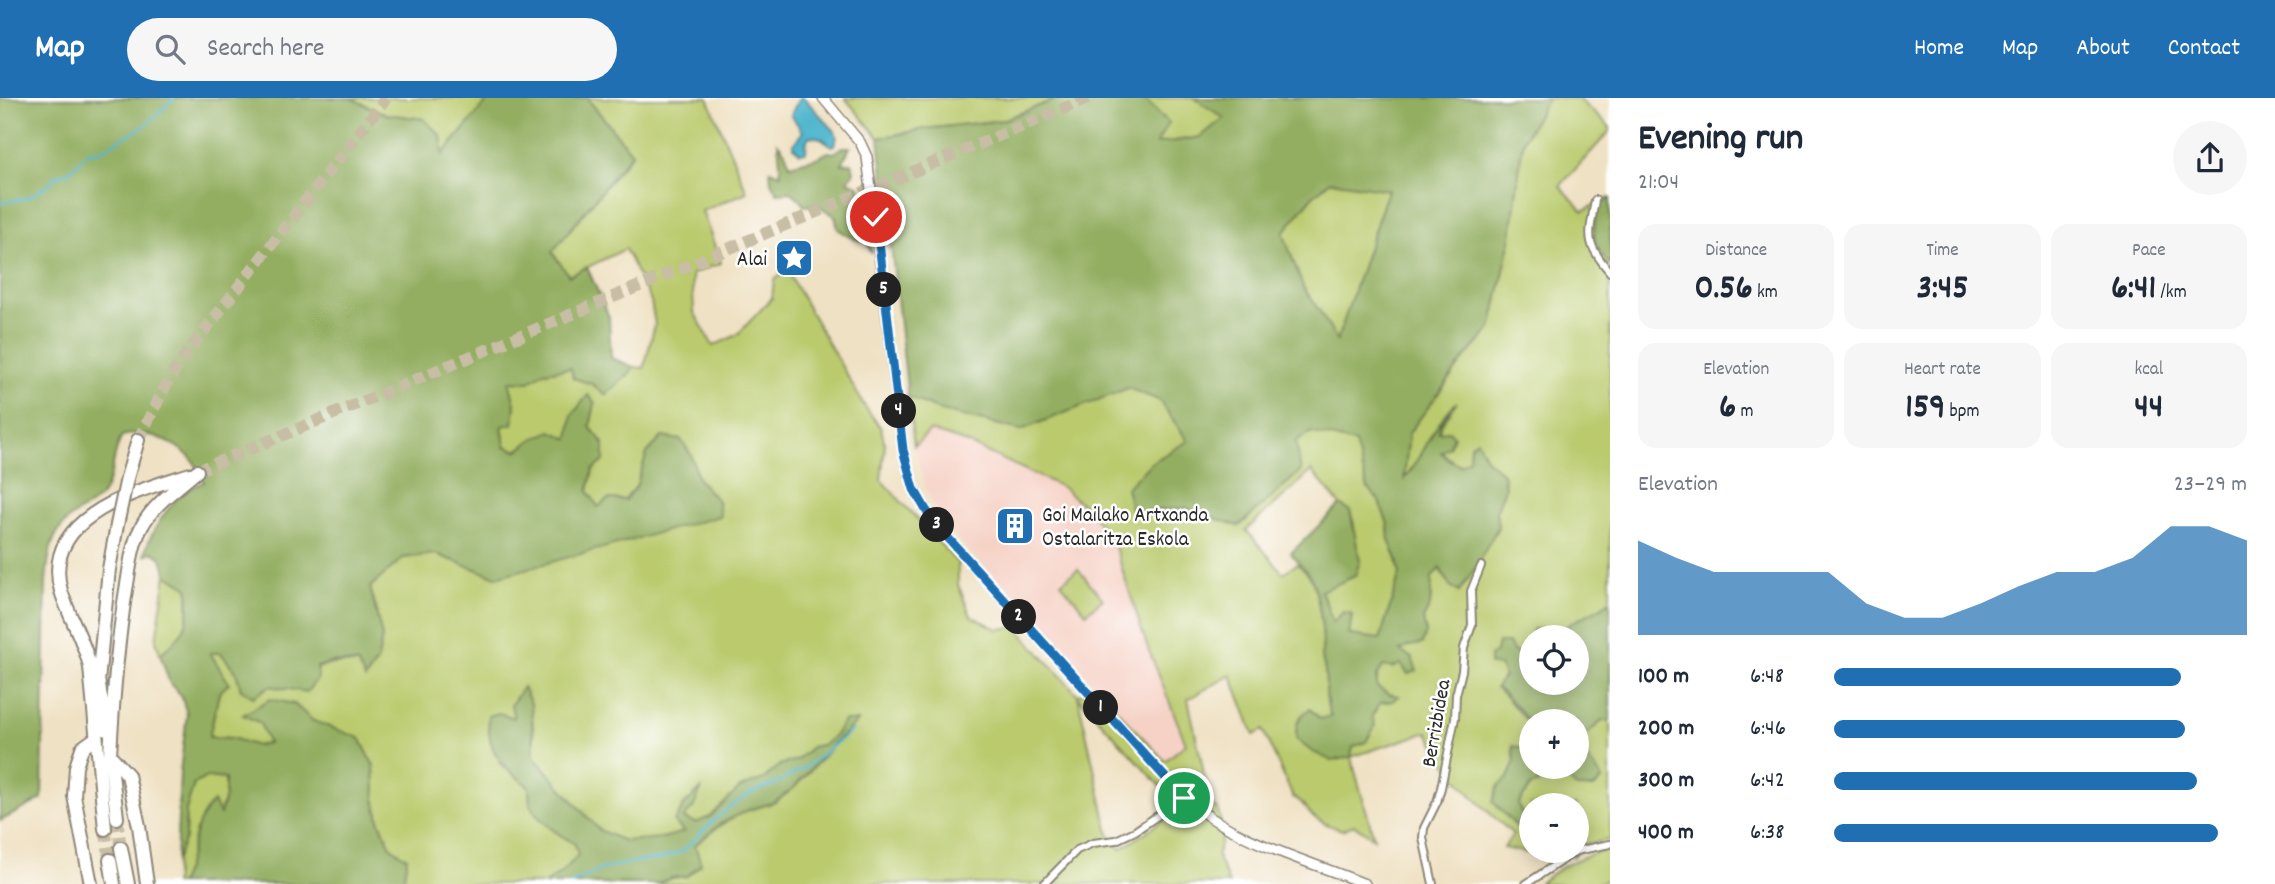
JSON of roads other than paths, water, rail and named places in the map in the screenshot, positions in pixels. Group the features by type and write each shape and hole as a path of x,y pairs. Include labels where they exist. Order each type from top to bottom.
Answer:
{"highway":[{"path":"96,738 98,678 109,569 127,478 138,440"},
{"path":"105,829 90,667 87,650 60,589 62,552 71,534 86,518 107,505 197,471 162,501 142,525 133,547 113,684 110,754 128,775 137,813 147,884"},
{"path":"98,678 117,818"},
{"path":"91,884 74,796 74,780 82,748 96,738"},
{"path":"121,848 128,884"},
{"path":"110,860 114,884"}],"street":[{"path":"823,98 860,142 867,157 903,450 914,489 926,510 939,528 1184,798 1208,817 1242,837 1365,884"},
{"path":"1595,200 1590,244 1592,251 1610,272"},
{"name":"Berrizbidea","path":"1433,884 1423,838 1424,828 1441,788 1455,718 1464,648 1472,625 1471,591 1481,566"},
{"path":"1044,884 1077,850 1093,843 1116,840 1135,831 1184,798"},
{"path":"1526,884 1576,851 1610,844"}],"water":[{"path":"799,98 804,98 834,130 837,136 835,145 810,136 807,139 806,152 800,153 794,147 803,132 791,115"}],"waterway":[{"path":"0,203 28,198 55,177 70,171 89,151 98,152 146,125 174,98"},
{"path":"571,884 602,869 660,859 683,851 734,804 806,767 853,730"}],"tunnel":[{"path":"138,440 168,381 187,353 386,98"},
{"path":"197,471 1089,98"},
{"path":"117,818 121,848"},
{"path":"105,829 110,860"}],"place":[{"name":"Alai","path":"794,258"},
{"name":"Goi Mailako Artxanda Ostalaritza Eskola","path":"1015,526"}]}
